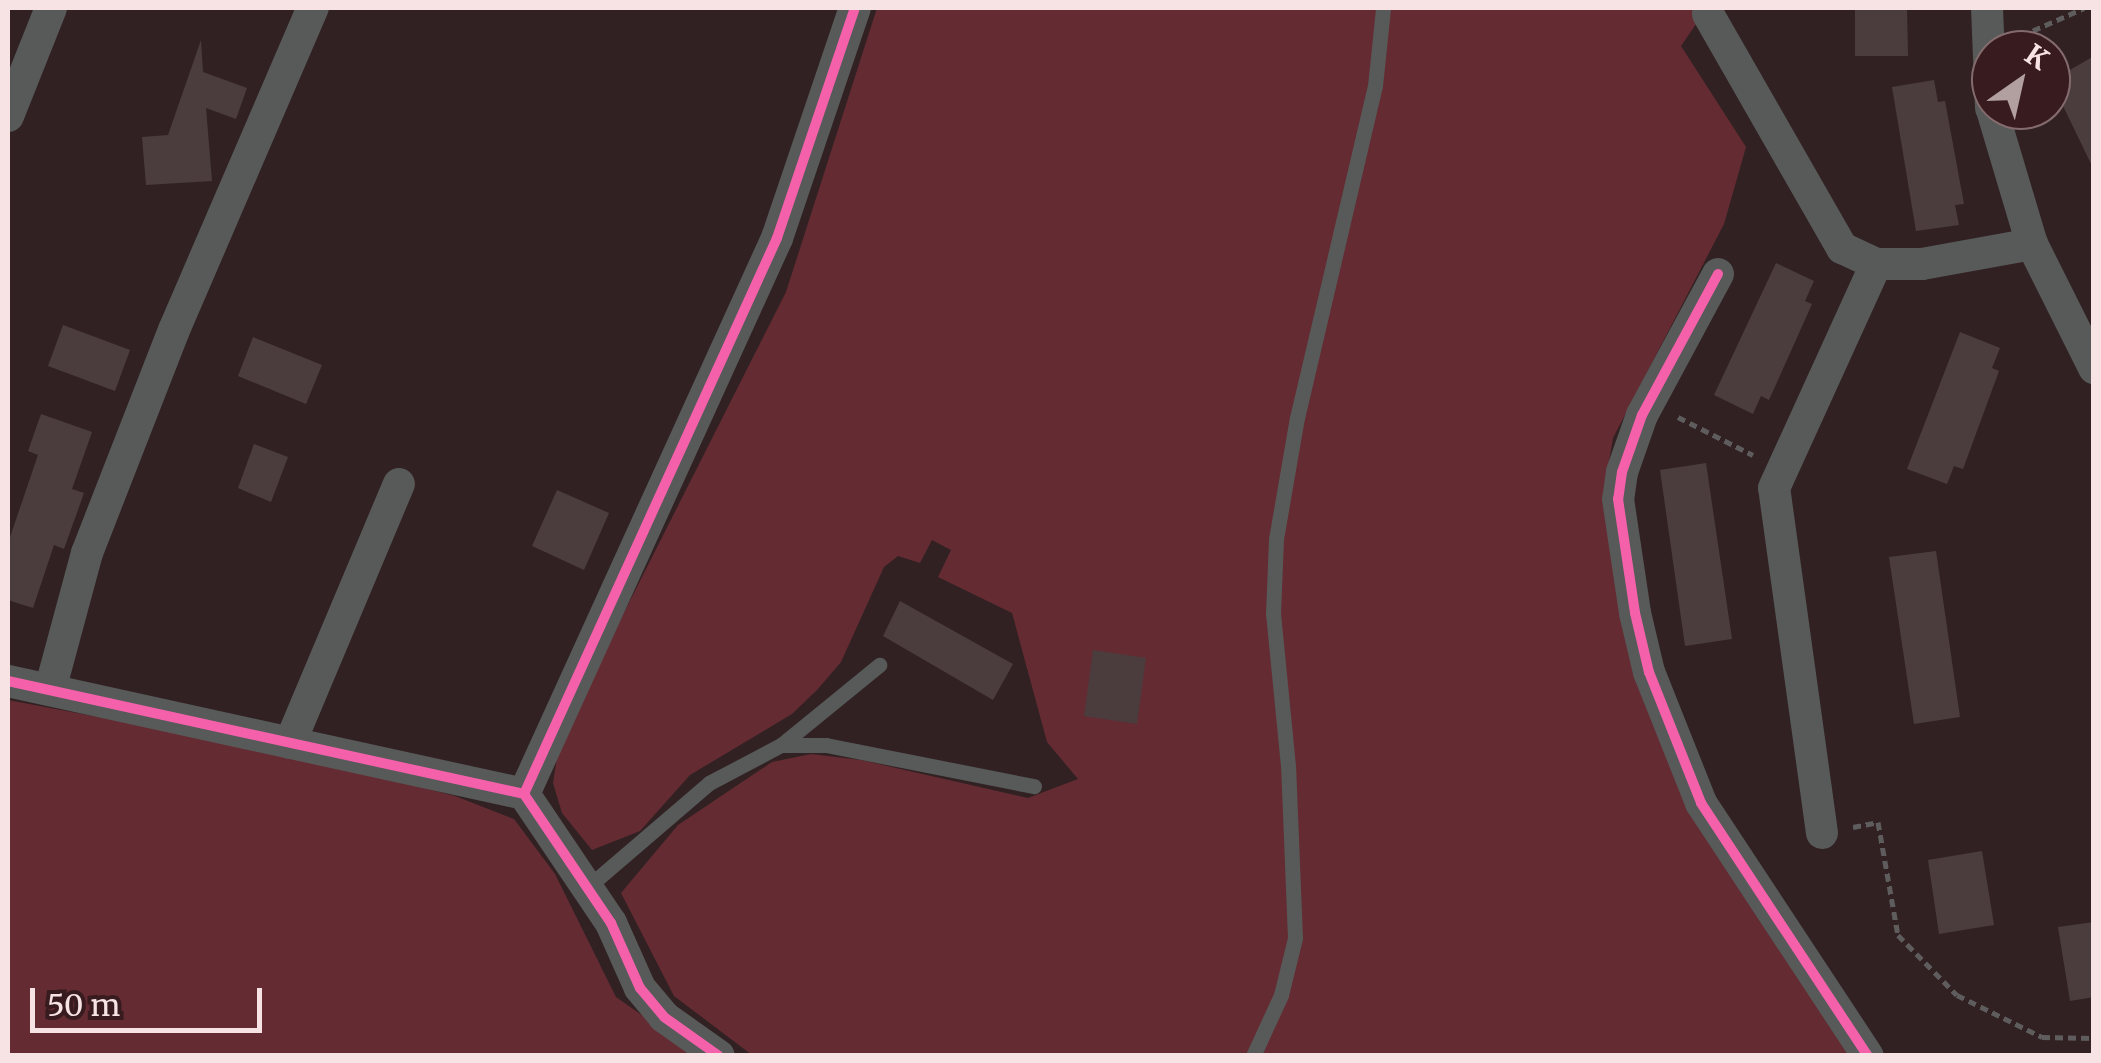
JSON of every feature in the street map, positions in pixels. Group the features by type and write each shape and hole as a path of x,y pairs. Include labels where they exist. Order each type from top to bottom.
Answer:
{"street":[{"path":"8,116 51,8"},
{"path":"50,690 87,553 174,330 313,8"},
{"path":"524,794 777,238 855,8"},
{"path":"1708,14 1828,232 1842,248 1876,264 1954,261 2032,244"},
{"path":"1997,130 2032,244 2094,368"},
{"path":"1822,833 1773,508 1780,468 1876,264"},
{"path":"1718,274 1629,446 1618,499 1649,672 1701,804 1868,1056"},
{"path":"290,743 399,484"},
{"path":"8,681 524,794 589,886 640,988 664,1018 719,1056"}],"lane":[{"path":"1253,1056 1280,995 1295,938 1288,766 1273,614 1276,538 1297,418 1375,86 1383,8"},
{"path":"589,886 709,783 781,746 879,665"},
{"path":"781,746 826,745 1034,786"}],"path":[{"path":"2035,30 2084,8"},
{"path":"1649,402 1780,468"},
{"path":"1822,833 1878,822 1898,934 1957,996 2042,1037 2094,1038"}],"shaded area":[{"path":"877,8 1707,8 1681,46 1746,147 1724,224 1613,438 1605,485 1677,780 1858,1055 752,1055 674,996 621,893 678,825 772,762 811,754 861,760 1028,798 1078,779 1047,742 1012,613 938,577 951,550 932,540 920,563 898,556 884,567 841,662 817,690 792,714 690,775 640,831 592,850 562,813 553,783 558,751 597,666 786,292"},
{"path":"8,700 278,751 455,796 514,819 555,874 616,997 699,1055 8,1055"}],"building":[{"path":"1855,8 1907,8 1908,56 1855,56"},
{"path":"201,40 203,72 247,88 236,119 206,108 212,181 146,185 142,137 168,135"},
{"path":"2094,56 2094,170 2071,122 2071,69"},
{"path":"1934,80 1938,102 1945,101 1964,204 1955,205 1959,225 1916,231 1892,87"},
{"path":"1776,263 1814,281 1805,301 1812,304 1769,400 1761,396 1753,414 1714,395"},
{"path":"63,325 130,350 115,391 48,366"},
{"path":"1960,332 2000,348 1992,368 1999,371 1963,469 1954,466 1947,484 1907,469"},
{"path":"253,337 322,365 306,404 238,376"},
{"path":"41,414 92,432 72,489 84,493 64,549 54,545 33,608 8,600 8,543 38,455 28,451"},
{"path":"254,444 288,457 271,502 238,488"},
{"path":"1706,463 1732,639 1685,646 1660,470"},
{"path":"557,490 609,513 584,570 532,546"},
{"path":"1936,551 1960,717 1914,724 1889,557"},
{"path":"900,601 1013,664 993,700 883,636"},
{"path":"1093,650 1146,658 1137,724 1084,716"},
{"path":"1982,851 1994,925 1939,934 1928,860"},
{"path":"2094,922 2094,997 2070,1001 2058,927"}],"cycle path":[{"path":"524,794 777,238 855,8"},
{"path":"1718,274 1642,415 1622,472 1618,499 1635,613 1649,672 1701,803 1868,1056"},
{"path":"8,681 524,794 611,923 640,988 664,1017 719,1056"}]}
